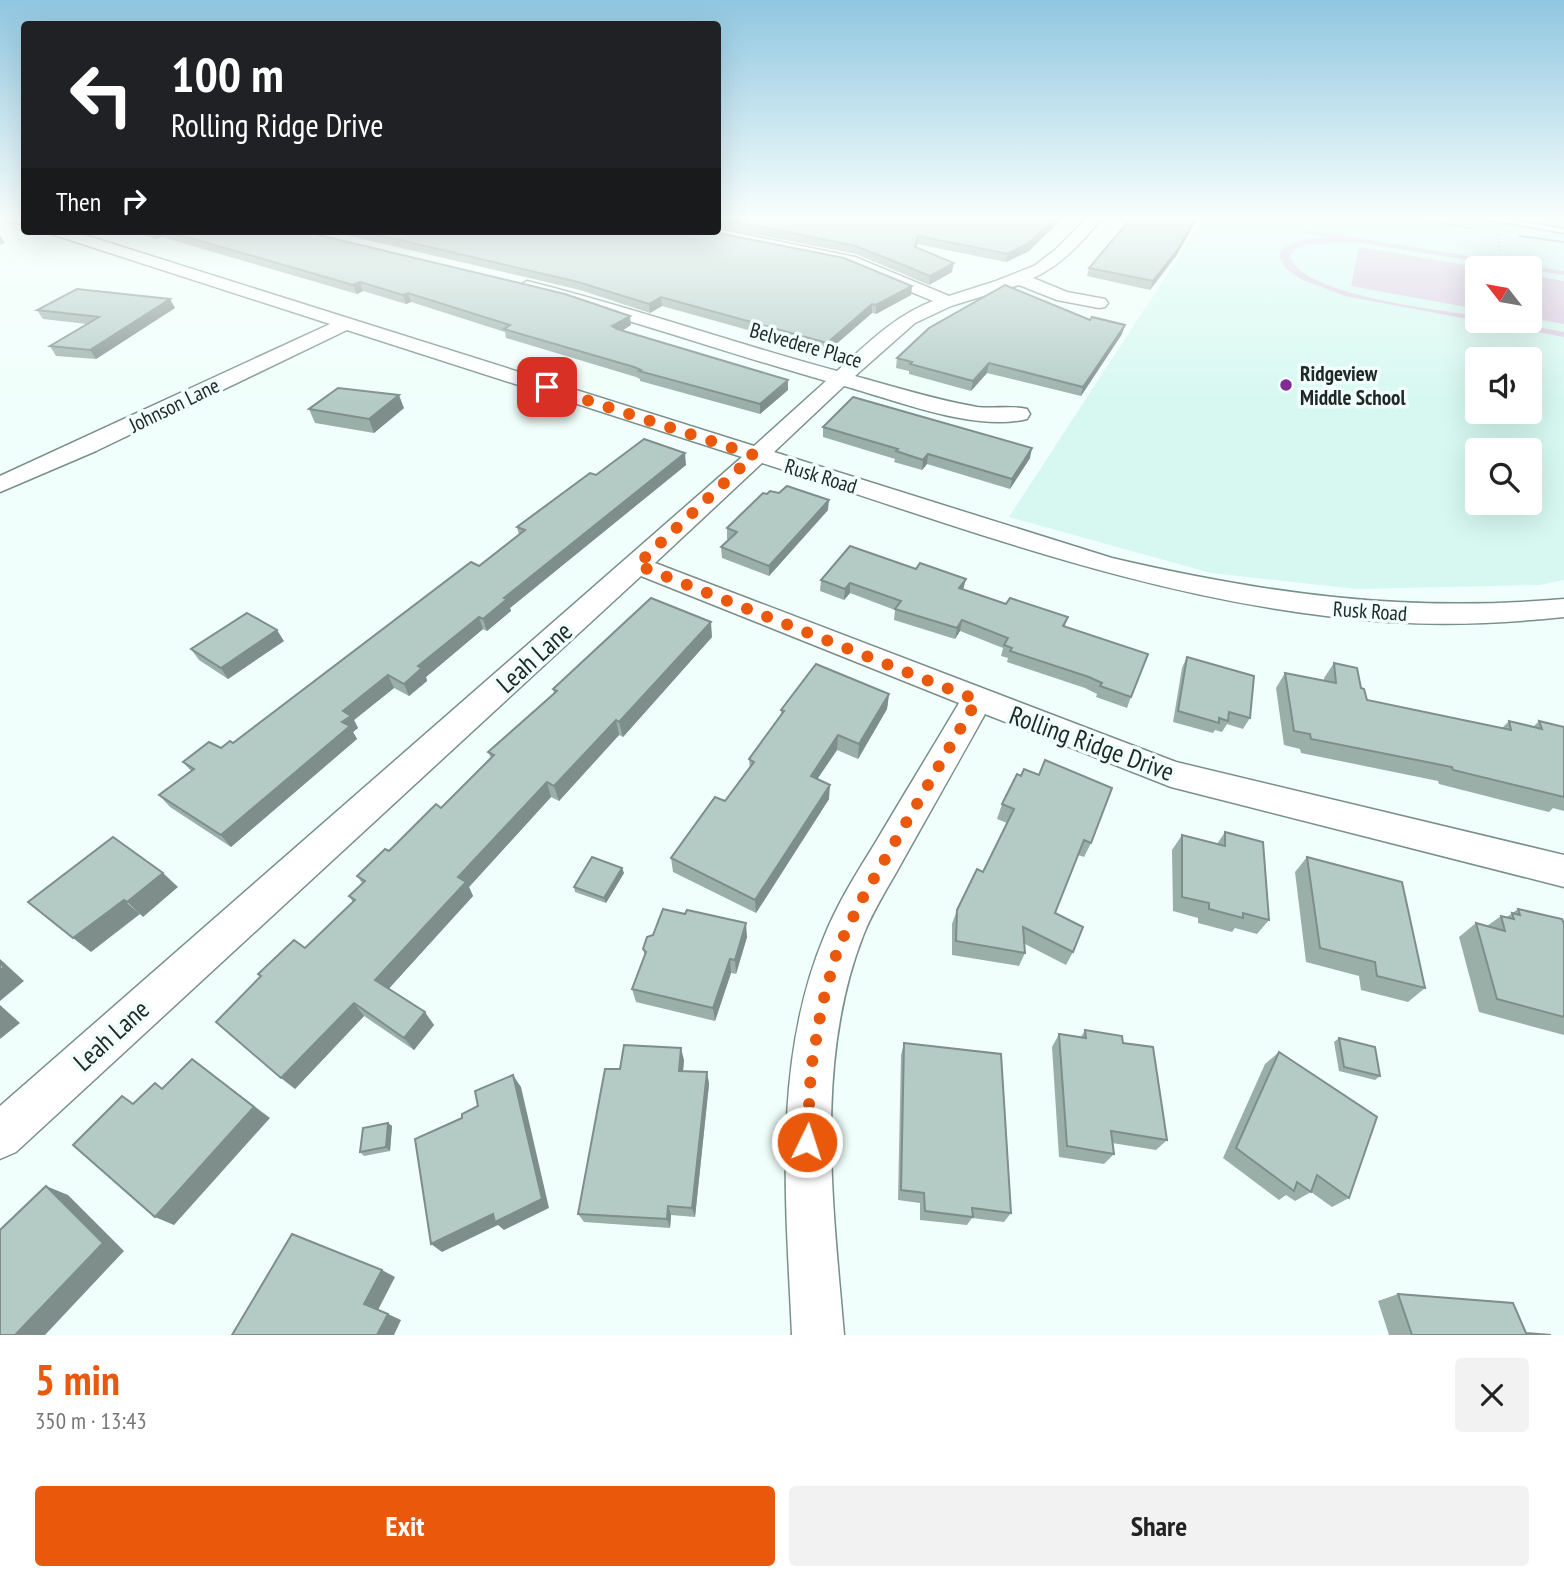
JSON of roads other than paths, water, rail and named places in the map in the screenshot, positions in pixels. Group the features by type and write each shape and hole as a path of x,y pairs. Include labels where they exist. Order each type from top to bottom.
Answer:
{"street":[{"name":"Rusk Road","path":"206,278 1106,565 1241,595 1336,609 1426,615 1488,614 1564,608"},
{"path":"893,278 945,300"},
{"name":"Leah Lane","path":"0,1136 637,565 754,455 905,320 945,300 1016,278"},
{"path":"1018,278 1063,296 1098,303"},
{"name":"Belvedere Place","path":"512,282 573,297 720,345 965,412 1019,414"},
{"name":"Johnson Lane","path":"0,485 100,441 347,323"},
{"name":"Rolling Ridge Drive","path":"637,565 1117,755 1194,780 1564,871"},
{"path":"818,1335 807,1142 811,1069 822,1005 838,948 862,899 977,700"}],"place":[{"name":"Ridgeview Middle School","path":"1286,385"}]}
